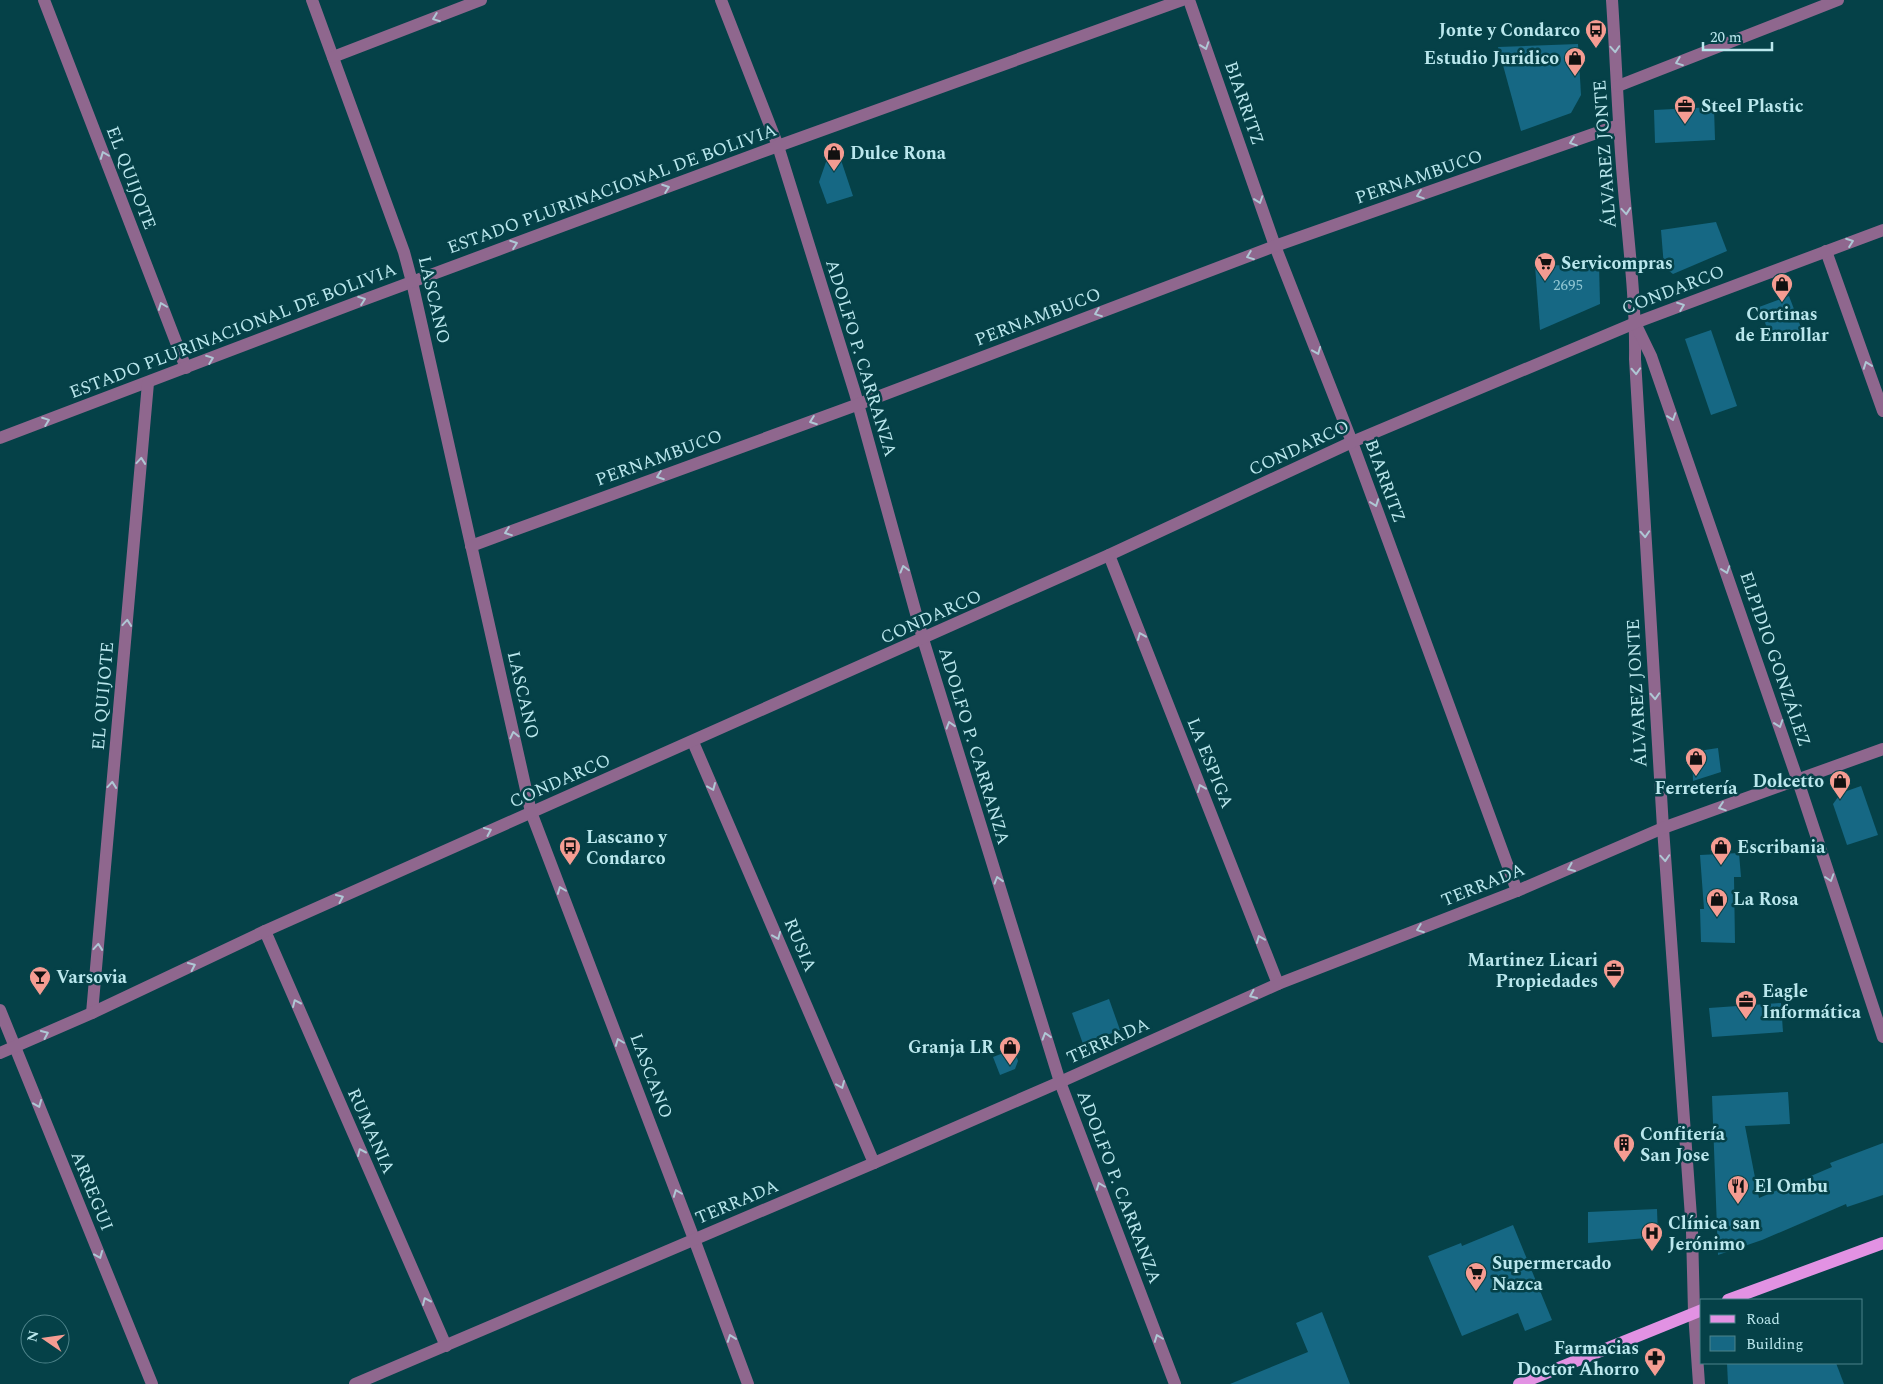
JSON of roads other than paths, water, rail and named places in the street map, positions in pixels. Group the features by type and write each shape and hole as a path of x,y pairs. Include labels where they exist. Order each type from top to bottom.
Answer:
{"main road":[{"path":"1731,1299 1883,1243"},
{"path":"1519,1384 1698,1311"}],"street":[{"name":"EL QUIJOTE","path":"44,0 186,368"},
{"name":"LASCANO","path":"312,0 404,252 532,812 748,1384"},
{"path":"333,57 481,0"},
{"name":"ADOLFO P. CARRANZA","path":"720,0 778,146 859,404 923,639 1060,1082 1175,1384"},
{"name":"ESTADO PLURINACIONAL DE BOLIVIA","path":"0,438 778,146 1182,0"},
{"name":"BIARRITZ","path":"1189,0 1275,246 1352,442 1518,891"},
{"name":"ÁLVAREZ JONTE","path":"1612,0 1619,125 1635,323 1635,359 1662,828 1698,1311 1699,1384"},
{"path":"1618,86 1838,0"},
{"name":"PERNAMBUCO","path":"471,546 859,404 1275,246 1619,125"},
{"name":"CONDARCO","path":"0,1053 92,1013 265,931 1109,556 1352,442 1635,323 1883,230"},
{"path":"1826,251 1883,411"},
{"name":"ELPIDIO GONZÁLEZ","path":"1635,323 1651,356 1798,781 1883,1037"},
{"name":"EL QUIJOTE","path":"92,1013 148,382"},
{"name":"LA ESPIGA","path":"1109,556 1278,984"},
{"name":"RUSIA","path":"693,742 874,1163"},
{"name":"TERRADA","path":"356,1384 874,1163 1278,984 1518,891 1662,828 1798,781 1883,749"},
{"name":"RUMANIA","path":"265,931 446,1346"},
{"name":"ARREGUI","path":"0,1010 152,1384"},
{"path":"0,1036 14,1047"}],"place":[{"name":"Jonte y Condarco","path":"1596,49"},
{"name":"Estudio Juridico","path":"1575,77"},
{"name":"Steel Plastic","path":"1685,125"},
{"name":"Dulce Rona","path":"834,172"},
{"name":"Servicompras","path":"1545,282"},
{"name":"Cortinas de Enrollar","path":"1782,303"},
{"name":"Ferretería","path":"1696,777"},
{"name":"Dolcetto","path":"1840,800"},
{"name":"Lascano y Condarco","path":"570,866"},
{"name":"Escribania","path":"1721,866"},
{"name":"La Rosa","path":"1717,918"},
{"name":"Martinez Licari Propiedades","path":"1614,989"},
{"name":"Varsovia","path":"40,996"},
{"name":"Eagle Informática","path":"1746,1020"},
{"name":"Granja LR","path":"1010,1066"},
{"name":"Confitería San Jose","path":"1624,1163"},
{"name":"El Ombu","path":"1738,1205"},
{"name":"Clínica san Jerónimo","path":"1652,1252"},
{"name":"Supermercado Nazca","path":"1476,1292"},
{"name":"Farmacias Doctor Ahorro","path":"1655,1377"}]}
